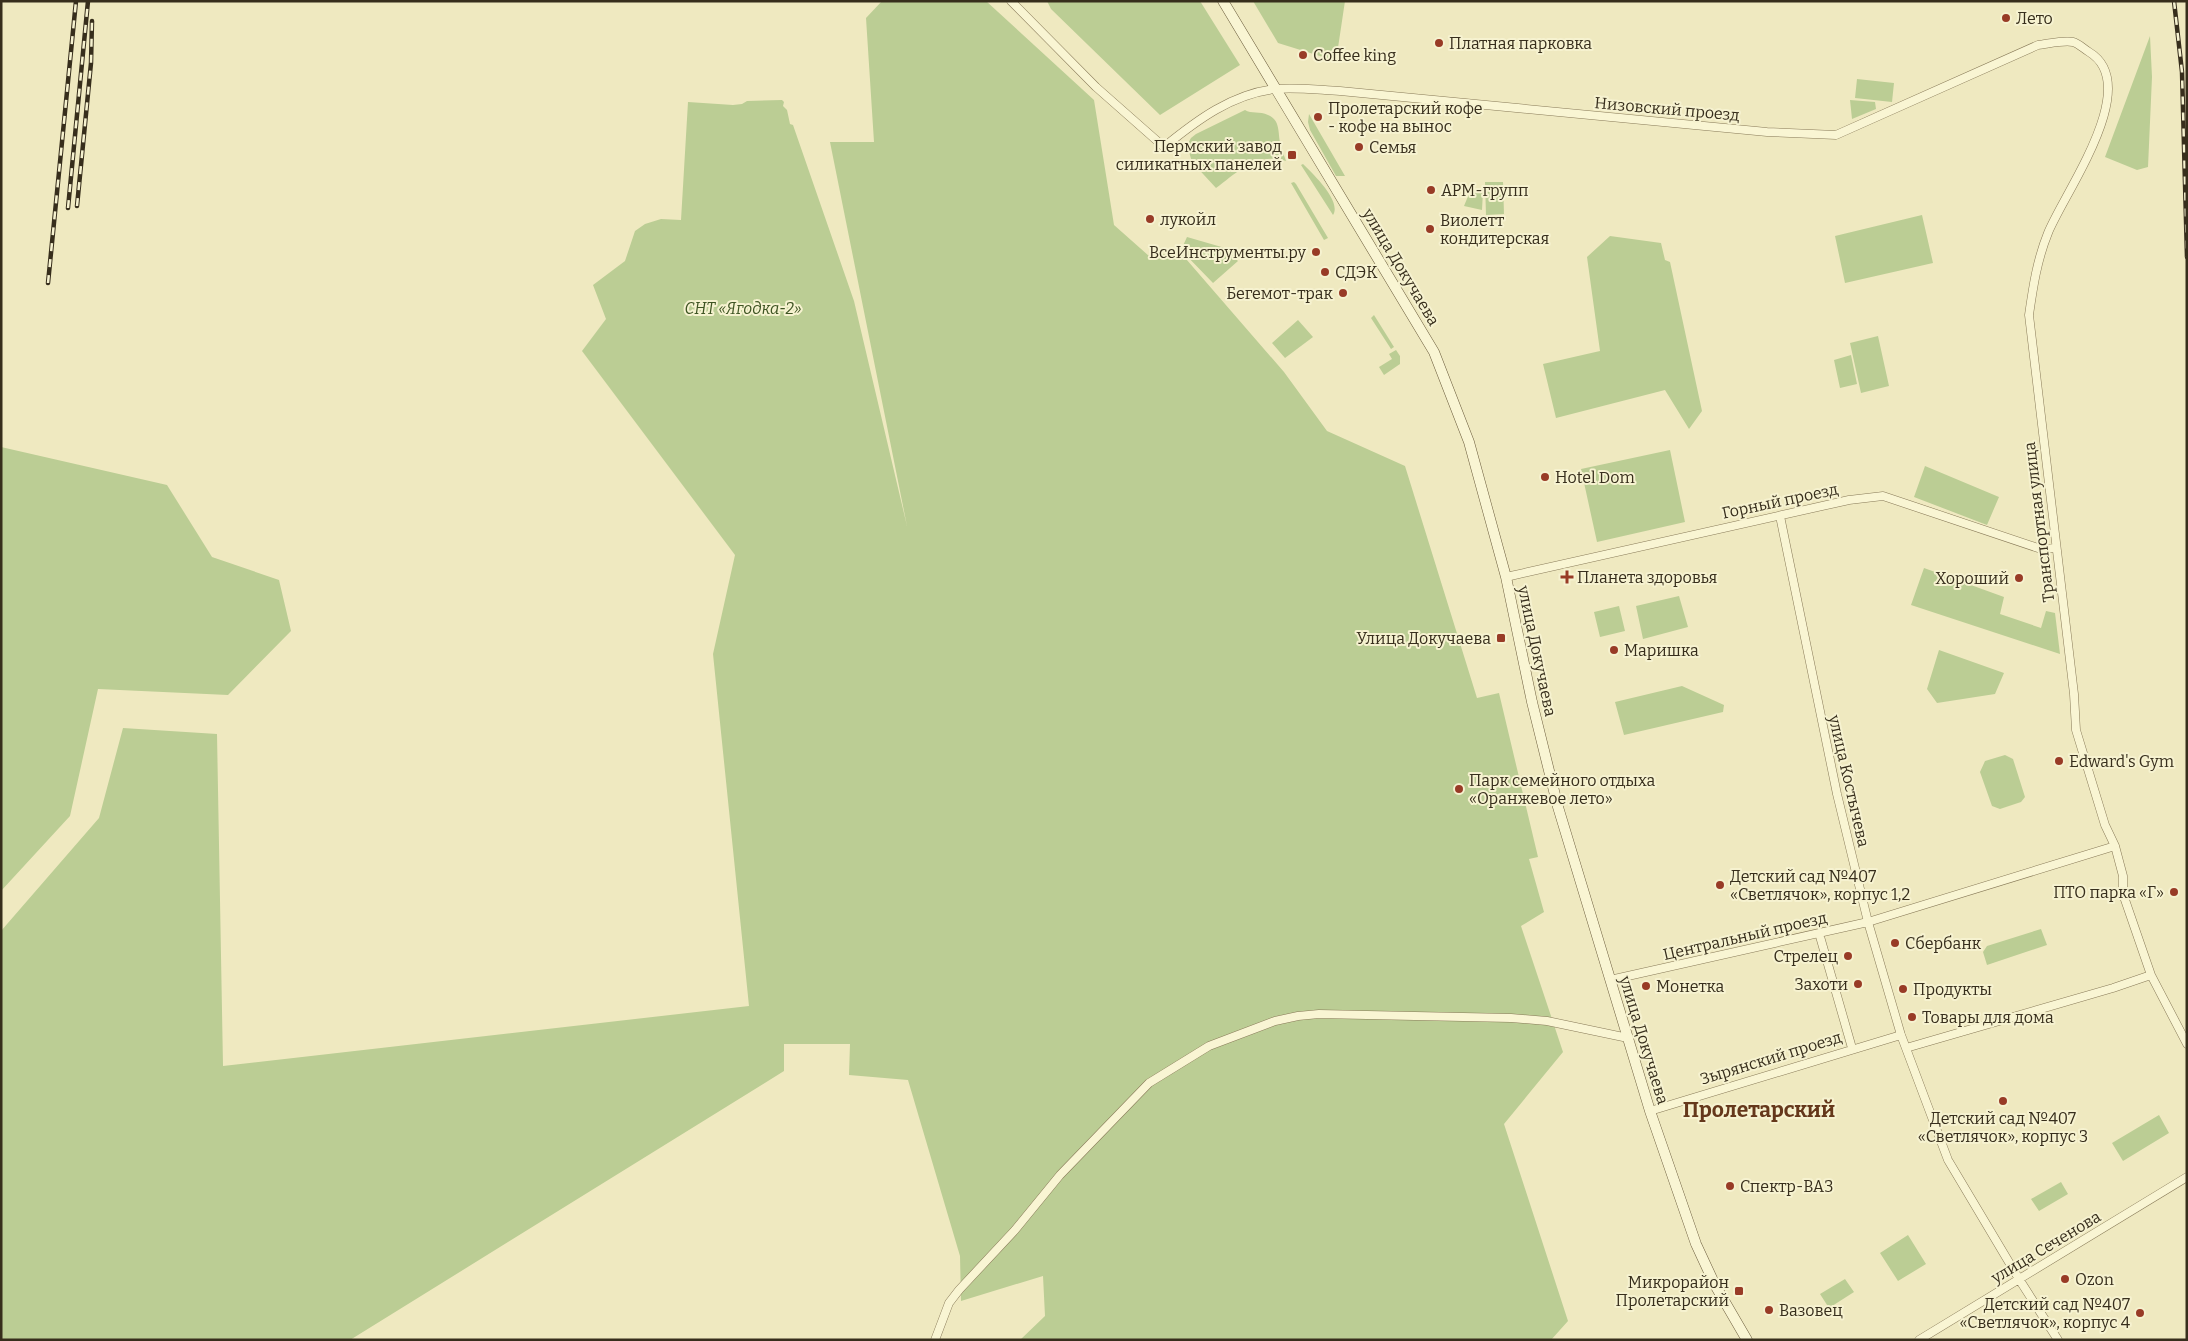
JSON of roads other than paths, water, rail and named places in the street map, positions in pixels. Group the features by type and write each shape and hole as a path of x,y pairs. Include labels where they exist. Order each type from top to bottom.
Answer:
{"main road":[{"name":"улица Докучаева","path":"1223,1 1434,352 1469,442 1506,577 1532,702 1556,800 1650,1111 1696,1244 1715,1284 1747,1340"}],"street":[{"name":"Низовский проезд","path":"1011,1 1096,87 1164,147 1191,125 1230,101 1251,93 1276,89 1340,92 1767,132 1836,136 2038,45"},
{"name":"Транспортная улица","path":"2038,45 2073,42 2095,56 2108,76 2108,100 2102,126 2048,231 2038,259 2028,315 2074,694 2076,730 2105,825 2115,846 2123,876 2123,894 2151,975 2187,1044"},
{"name":"Горный проезд","path":"1506,577 1849,500 1883,496 2040,549 2056,548"},
{"name":"улица Костычева","path":"1780,516 1837,794 1868,922 1901,1035 1948,1160 2058,1340"},
{"name":"Центральный проезд","path":"1610,980 1868,922 2115,846"},
{"path":"1819,933 1852,1048"},
{"path":"1906,1048 2113,988 2151,975"},
{"path":"935,1340 949,1303 1015,1230 1060,1175 1149,1083 1209,1046 1275,1021 1320,1014 1511,1018 1547,1021 1628,1038"},
{"name":"Зырянский проезд","path":"1650,1111 1852,1048 1901,1035"},
{"name":"улица Сеченова","path":"1918,1340 2187,1177"}],"railway":[{"path":"48,283 76,1"},
{"path":"68,208 88,1"},
{"path":"2174,1 2182,72 2187,257"},
{"path":"77,206 91,63 92,21"}],"place":[{"name":"Лето","path":"2006,18"},
{"name":"Платная парковка","path":"1439,43"},
{"name":"Coffee king","path":"1303,55"},
{"name":"Пролетарский кофе - кофе на вынос","path":"1318,117"},
{"name":"Семья","path":"1359,147"},
{"name":"Пермский завод силикатных панелей","path":"1292,155"},
{"name":"АРМ-групп","path":"1431,190"},
{"name":"лукойл","path":"1150,219"},
{"name":"Виолетт кондитерская","path":"1430,229"},
{"name":"ВсеИнструменты.ру","path":"1316,252"},
{"name":"СДЭК","path":"1325,272"},
{"name":"Бегемот-трак","path":"1343,293"},
{"name":"Hotel Dom","path":"1545,477"},
{"name":"Планета здоровья","path":"1567,577"},
{"name":"Хороший","path":"2019,578"},
{"name":"Улица Докучаева","path":"1501,638"},
{"name":"Маришка","path":"1614,650"},
{"name":"Edward's Gym","path":"2059,761"},
{"name":"Парк семейного отдыха «Оранжевое лето»","path":"1459,789"},
{"name":"Детский сад №407 «Светлячок», корпус 1,2","path":"1720,885"},
{"name":"ПТО парка «Г»","path":"2174,892"},
{"name":"Сбербанк","path":"1895,943"},
{"name":"Стрелец","path":"1848,956"},
{"name":"Захоти","path":"1858,984"},
{"name":"Монетка","path":"1646,986"},
{"name":"Продукты","path":"1903,989"},
{"name":"Товары для дома","path":"1912,1017"},
{"name":"Детский сад №407 «Светлячок», корпус 3","path":"2003,1101"},
{"name":"Спектр-ВАЗ","path":"1730,1186"},
{"name":"Ozon","path":"2065,1279"},
{"name":"Микрорайон Пролетарский","path":"1739,1291"},
{"name":"Вазовец","path":"1769,1310"},
{"name":"Детский сад №407 «Светлячок», корпус 4","path":"2140,1313"}],"district":[{"name":"Пролетарский","path":"1759,1110"}],"park label":[{"name":"СНТ «Ягодка-2»","path":"743,308"}]}
